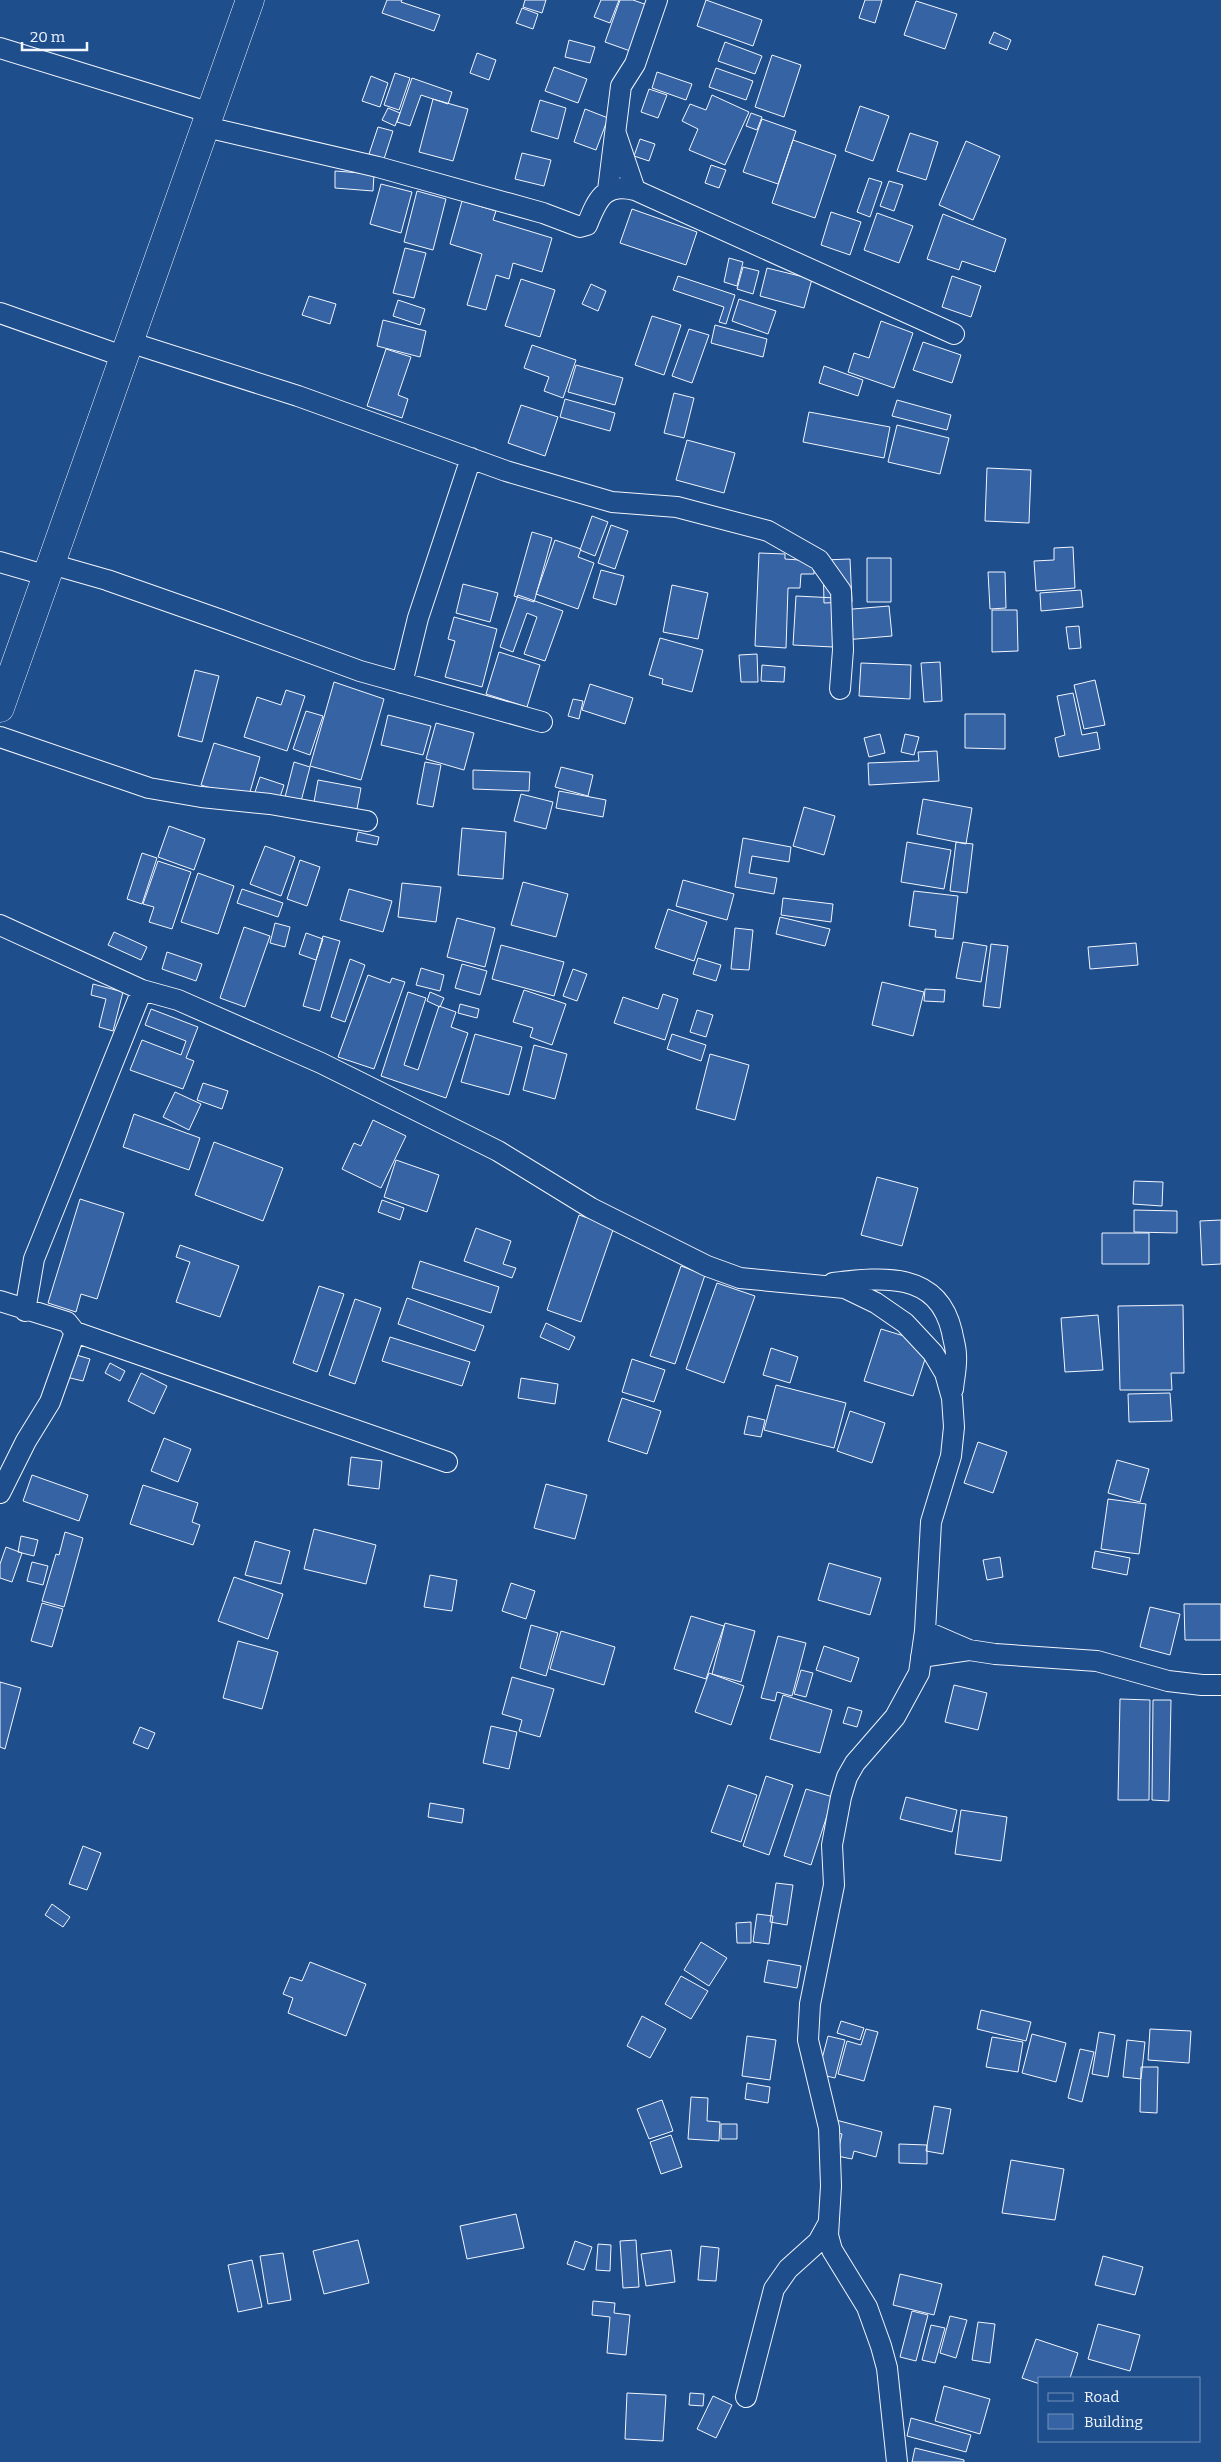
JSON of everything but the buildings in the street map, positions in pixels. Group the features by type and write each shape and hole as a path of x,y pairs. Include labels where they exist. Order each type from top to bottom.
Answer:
{"street":[{"path":"0,708 250,0"},
{"path":"608,190 614,128 621,86 635,64 657,0"},
{"path":"0,48 209,120 543,213 580,228 586,226 598,200 608,190 618,187 635,190 954,334"},
{"path":"614,128 635,190"},
{"path":"0,313 127,350 298,396 471,458 612,502 677,507 768,530 819,560 841,590 843,650 840,688"},
{"path":"402,683 418,618 471,458"},
{"path":"0,562 107,580 360,671 542,722"},
{"path":"0,737 163,791 270,804 366,821"},
{"path":"0,925 142,990 178,1000 321,1063 498,1151 591,1208 707,1266 740,1278 824,1284 846,1288 876,1303 906,1323 933,1352 945,1373 952,1398"},
{"path":"25,1310 34,1259 142,990"},
{"path":"824,1284 867,1279 908,1282 927,1290 939,1302 948,1318 956,1354 952,1398 954,1427 951,1456 931,1522 926,1631 919,1673 895,1717 856,1763 847,1777 832,1845 834,1885 810,2004 808,2040 829,2128 831,2186 828,2235 832,2250 867,2307 881,2346 887,2368 897,2462"},
{"path":"0,1301 67,1322 75,1332 447,1462"},
{"path":"0,1492 34,1426 50,1402 75,1332"},
{"path":"926,1631 969,1650 995,1654 1097,1661 1168,1681 1202,1686 1221,1685"},
{"path":"921,1657 969,1650"},
{"path":"746,2396 774,2289 788,2269 818,2242 828,2224"}]}
